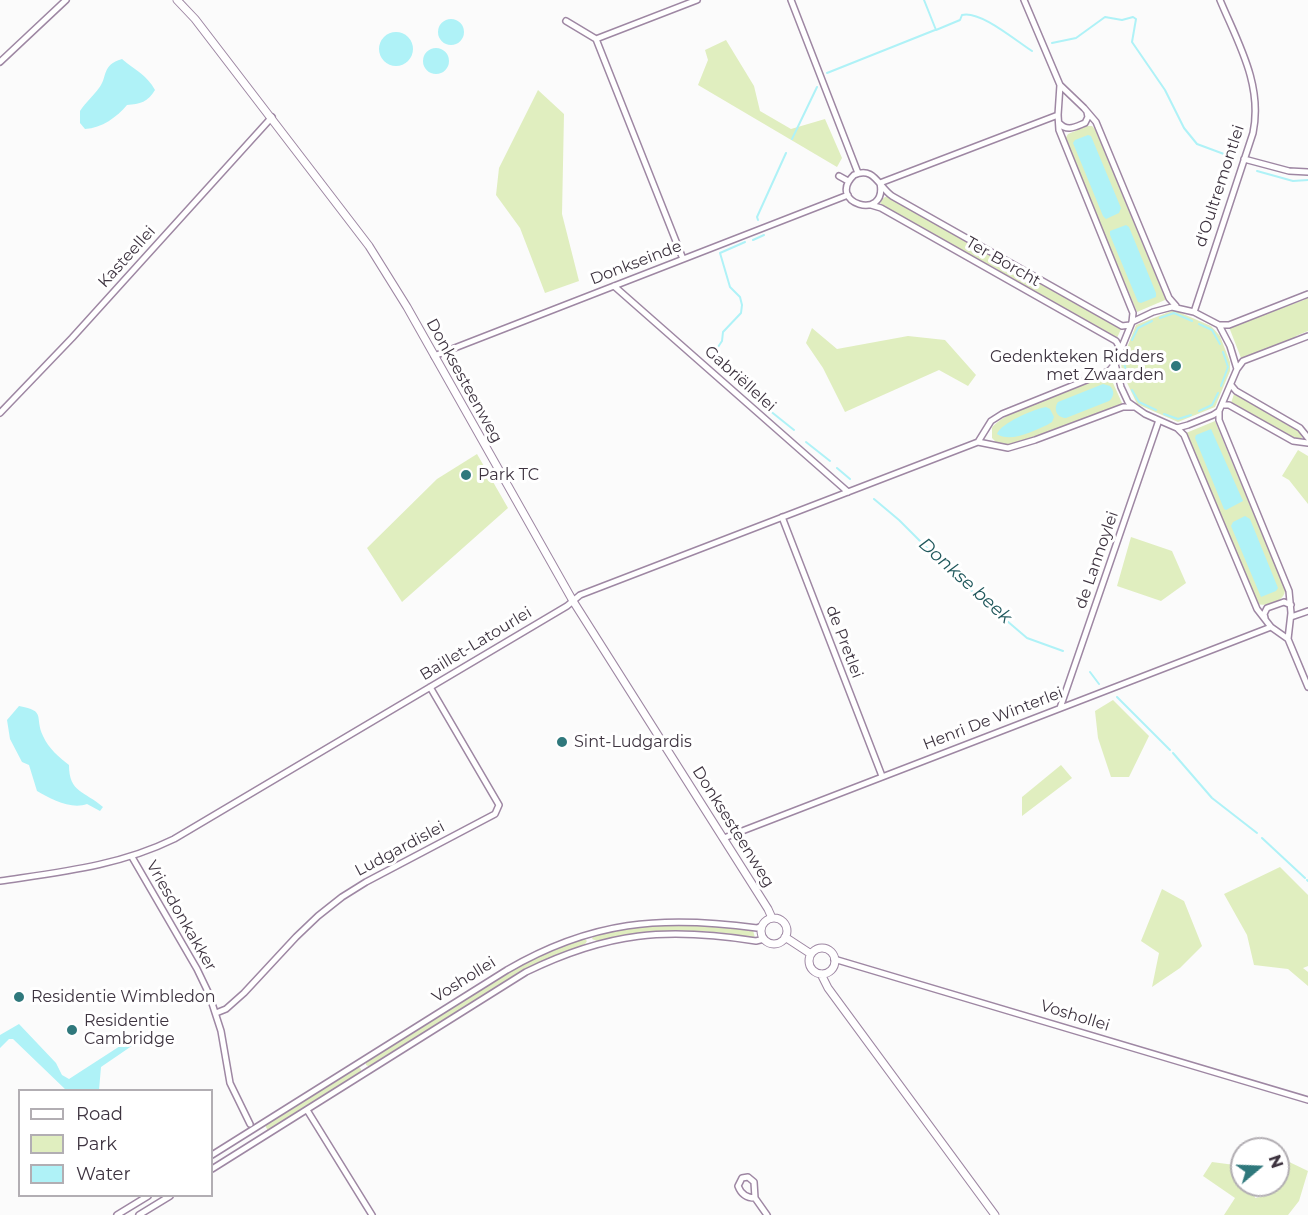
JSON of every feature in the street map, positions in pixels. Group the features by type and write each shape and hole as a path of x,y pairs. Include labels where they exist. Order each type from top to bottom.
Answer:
{"street":[{"path":"0,62 66,0"},
{"name":"Donksesteenweg","path":"177,0 195,19 272,117 369,246 408,307 573,601 724,838 772,918 783,922 787,930 785,937 811,954 816,950 826,949 834,959"},
{"path":"596,39 697,0"},
{"path":"791,0 858,173"},
{"path":"1024,0 1060,85 1096,123 1169,298 1178,307 1220,325 1229,325 1308,294"},
{"name":"d'Oultremontlei","path":"1194,312 1255,121 1256,98 1251,76 1220,0"},
{"path":"566,21 596,39 683,259"},
{"path":"1060,85 1058,122 1062,139 1133,313 1131,324 1115,364 1109,371 996,418 978,442 1008,448 1123,407 1133,407 1177,428 1184,435 1257,609 1271,627 1288,639"},
{"path":"1058,122 1065,129 1071,129 1085,123 1087,112"},
{"path":"880,183 1058,114"},
{"name":"Kasteellei","path":"0,413 72,338 272,117"},
{"path":"1244,159 1289,171 1308,172"},
{"path":"865,172 880,183 881,191 875,202 869,205 856,204 848,195 848,181 858,173 865,172"},
{"path":"839,176 848,181"},
{"name":"Ter Borcht","path":"880,183 892,196 1122,326 1131,324"},
{"name":"Donkseinde","path":"434,356 848,195"},
{"name":"Ter Borcht","path":"869,205 880,208 1116,341 1120,348"},
{"name":"Gabriëllelei","path":"614,286 848,492"},
{"path":"1131,324 1154,312 1178,307"},
{"path":"1220,325 1237,369"},
{"path":"1308,336 1243,361 1237,369 1221,408 1219,420 1289,591 1291,617 1288,639 1308,687"},
{"path":"1115,364 1121,387 1133,407"},
{"path":"1231,385 1236,392 1300,428 1308,438"},
{"path":"1177,428 1213,416 1221,408 1229,405 1293,441 1308,443"},
{"name":"de Lannoylei","path":"1060,708 1159,420"},
{"name":"Baillet-Latourlei","path":"0,881 75,870 132,857 191,830 580,595 978,442"},
{"name":"de Pretlei","path":"782,517 882,776"},
{"path":"1265,620 1264,614 1267,608 1284,602 1291,605"},
{"path":"1291,617 1308,611"},
{"name":"Henri De Winterlei","path":"724,838 1271,627"},
{"name":"Ludgardislei","path":"216,1013 226,1009 244,993 296,937 342,897 495,814 499,805 430,687"},
{"name":"Vriesdonkakker","path":"132,857 197,969 216,1013 230,1083 250,1124"},
{"path":"772,918 762,926 764,939 772,944 782,941 785,937"},
{"name":"Voshollei","path":"213,1154 522,961 588,934 625,925 667,921 719,923 757,928 762,926"},
{"name":"Voshollei","path":"213,1168 526,972 549,961 591,945 637,936 704,933 756,941 764,939"},
{"path":"588,934 591,945"},
{"path":"811,954 809,959 811,968 821,974 828,988 995,1215"},
{"path":"821,974 832,969 834,959"},
{"name":"Voshollei","path":"834,959 1308,1100"},
{"path":"361,1061 367,1071"},
{"path":"307,1110 372,1215"},
{"path":"117,1215 146,1197"},
{"path":"137,1202 142,1214 168,1197"},
{"path":"755,1198 767,1215"}],"green space":[{"path":"726,40 754,86 760,111 791,129 825,119 842,158 837,167 698,85 708,60 705,50"},
{"path":"538,90 564,114 562,214 579,281 545,293 520,228 496,195 499,168"},
{"path":"1087,126 1095,129 1165,298 1137,312 1065,139 1068,134"},
{"path":"887,196 1121,329 1117,338 881,205 880,200"},
{"path":"1308,297 1308,331 1241,358 1229,327"},
{"path":"1174,310 1211,326 1220,336 1230,362 1230,371 1215,407 1178,422 1137,404 1122,372 1121,363 1136,325"},
{"path":"812,328 837,349 908,336 945,340 976,375 968,386 939,370 845,412 823,368 806,343"},
{"path":"1109,374 1122,403 1120,405 1022,442 999,444 992,438 992,428 1011,414"},
{"path":"1234,394 1300,431 1302,438 1296,440 1231,403"},
{"path":"1215,421 1285,590 1279,600 1270,604 1257,604 1186,433"},
{"path":"1298,450 1308,456 1308,504 1289,480 1282,476"},
{"path":"477,454 508,508 402,602 367,548 437,479"},
{"path":"1131,537 1172,551 1186,583 1161,601 1117,586"},
{"path":"1113,700 1149,736 1129,777 1111,777 1098,738 1095,711"},
{"path":"1061,765 1072,778 1022,816 1022,797"},
{"path":"1280,867 1308,895 1308,966 1303,968 1308,972 1308,986 1288,969 1254,965 1247,935 1224,894"},
{"path":"1162,889 1184,901 1202,946 1180,968 1152,987 1159,953 1141,941"},
{"path":"677,923 753,930 755,938 715,932 676,931 636,934 597,941 592,939 594,935 637,926"},
{"path":"584,938 587,941 585,944 519,973 370,1067 366,1065 366,1060 524,963"},
{"path":"358,1066 361,1073 268,1131 265,1125"},
{"path":"1212,1162 1230,1164 1230,1195 1203,1176"},
{"path":"1290,1162 1308,1171 1299,1201 1288,1215 1224,1215 1234,1197 1290,1197"}],"water":[{"path":"451,19 460,23 464,32 460,41 451,45 442,41 438,32 442,23"},
{"path":"396,32 408,37 413,49 408,61 396,66 384,61 379,49 384,37"},
{"path":"436,48 445,52 449,61 445,70 436,74 427,70 423,61 427,52"},
{"path":"122,59 144,76 155,90 146,100 127,105 109,121 97,127 85,129 80,123 80,111 102,84 108,68"},
{"path":"1088,135 1091,136 1121,208 1119,213 1106,219 1073,143"},
{"path":"1126,225 1129,227 1156,293 1156,297 1141,303 1138,302 1110,235 1110,231"},
{"path":"1103,384 1110,386 1113,390 1113,396 1109,401 1066,418 1057,413 1058,402"},
{"path":"1046,407 1050,409 1054,417 1047,425 1015,437 997,434 1011,421"},
{"path":"1211,429 1243,501 1226,510 1195,438 1196,435"},
{"path":"1245,516 1250,519 1278,588 1261,597 1231,526 1233,522"},
{"path":"19,706 37,713 45,741 69,765 75,786 103,807 100,811 87,804 74,806 61,803 37,791 29,765 22,762 10,739 7,720"},
{"path":"19,1024 56,1063 62,1075 69,1079 134,1037 139,1041 101,1067 99,1089 65,1089 13,1039 9,1039 0,1048 0,1035"}],"waterway":[{"path":"924,0 936,30 960,20 962,15 970,15 988,22 1032,51"},
{"path":"1052,43 1076,38 1105,17 1122,20 1133,17 1136,19 1132,42 1165,90 1184,128 1197,144 1232,157"},
{"name":"Donkse beek","path":"827,73 935,30"},
{"name":"Donkse beek","path":"792,139 817,87"},
{"name":"Donkse beek","path":"758,220 757,217 786,153"},
{"path":"1257,171 1293,181 1308,180"},
{"name":"Donkse beek","path":"753,240 764,235"},
{"name":"Donkse beek","path":"739,381 714,363 712,356 722,341 723,332 741,313 742,305 740,297 730,287 720,253 745,242"},
{"path":"1160,318 1174,313 1192,321"},
{"path":"1132,340 1138,328 1152,321"},
{"path":"1199,324 1212,330 1220,344"},
{"path":"1129,349 1124,363 1129,381"},
{"path":"1221,386 1228,367 1223,352"},
{"path":"1132,390 1139,402 1156,410"},
{"name":"Donkse beek","path":"750,392 757,399"},
{"path":"1199,411 1212,405 1218,393"},
{"name":"Donkse beek","path":"769,410 794,430"},
{"path":"1164,414 1178,419 1191,415"},
{"name":"Donkse beek","path":"806,442 830,461"},
{"name":"Donkse beek","path":"837,468 850,479"},
{"name":"Donkse beek","path":"874,499 899,520 959,580 1027,638 1063,651"},
{"name":"Donkse beek","path":"1090,672 1099,684"},
{"name":"Donkse beek","path":"1117,697 1170,750"},
{"name":"Donkse beek","path":"1173,753 1212,798 1257,833"},
{"name":"Donkse beek","path":"1262,838 1305,878"}],"place":[{"name":"Gedenkteken Ridders met Zwaarden","path":"1176,366"},
{"name":"Park TC","path":"466,475"},
{"name":"Sint-Ludgardis","path":"562,742"},
{"name":"Residentie Wimbledon","path":"19,997"},
{"name":"Residentie Cambridge","path":"72,1030"}]}
